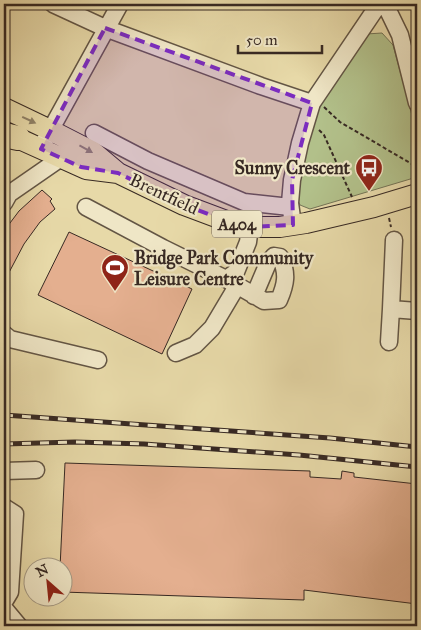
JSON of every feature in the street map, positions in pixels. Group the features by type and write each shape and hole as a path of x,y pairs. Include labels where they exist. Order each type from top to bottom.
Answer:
{"main road":[{"name":"Brentfield","path":"4,108 92,152 118,173 184,205 250,227 292,216 355,205"},
{"name":"Brentfield","path":"8,135 86,170 118,173"},
{"name":"A404","path":"355,205 417,194"}],"street":[{"path":"53,4 105,28 261,86 311,107"},
{"path":"41,149 105,28 120,4"},
{"path":"94,133 148,161 244,202 292,216 292,180 300,143 311,107 379,4"},
{"path":"385,4 400,35 417,103"},
{"path":"6,196 61,158"},
{"path":"86,207 232,282 254,296"},
{"path":"176,353 194,345 212,328 248,242 250,227"},
{"path":"389,342 394,240"},
{"path":"391,309 417,311"},
{"path":"4,334 10,339 98,360"},
{"path":"4,471 36,470"},
{"path":"4,506 15,514 10,592 4,602"},
{"path":"4,608 19,626"}],"path":[{"path":"311,107 417,166"},
{"path":"311,107 355,205"}],"highlighted area":[{"path":"105,28 312,103 292,180 293,225 250,227 232,223 184,205 118,173 81,167 41,149"}],"green space":[{"path":"382,33 393,45 417,134 417,177 310,209 300,205 296,196 305,150 319,108 366,34"}],"building":[{"path":"42,190 52,199 50,201 55,209 40,222 24,244 4,282 4,231 19,211"},
{"name":"Bridge Park Community Leisure Centre","path":"69,232 192,289 162,354 38,295"},
{"path":"65,463 310,471 310,477 341,479 342,471 354,473 354,477 417,484 417,604 304,590 304,600 72,592 72,558 60,558"}],"railway":[{"path":"4,415 330,438 417,447"},
{"path":"4,444 75,442 144,444 299,455 417,467"}],"place":[{"name":"Sunny Crescent","path":"369,192"},
{"name":"Bridge Park Community Leisure Centre","path":"115,292"}]}
